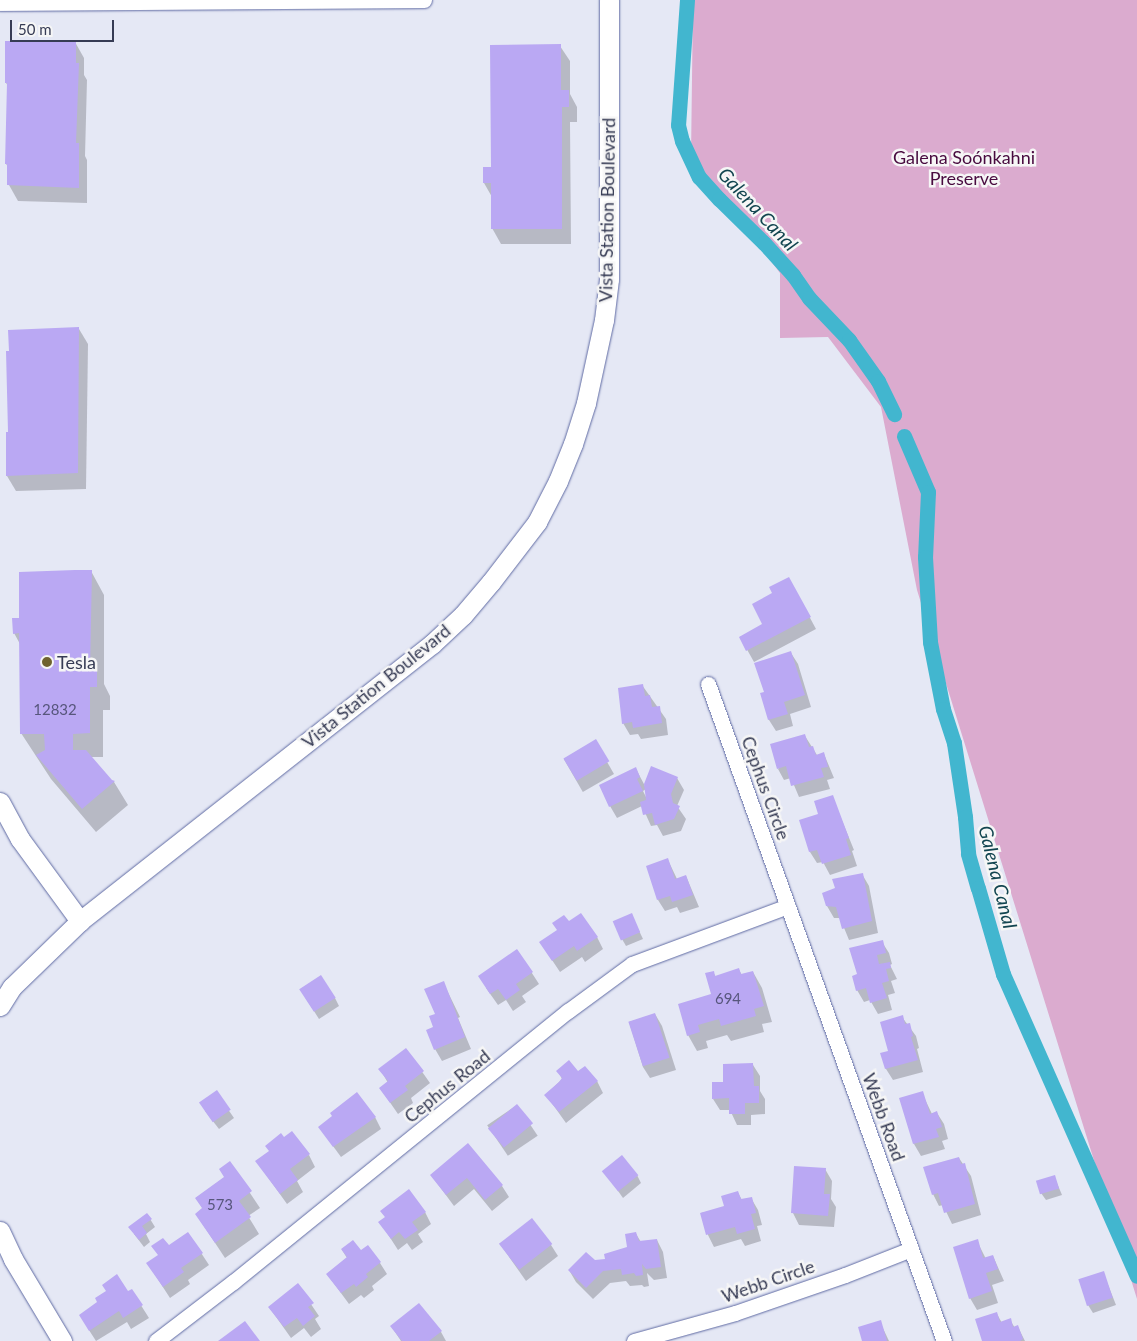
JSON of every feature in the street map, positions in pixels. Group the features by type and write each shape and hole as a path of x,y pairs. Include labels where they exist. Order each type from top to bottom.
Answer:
{"street":[{"path":"0,3 424,0"},
{"name":"Vista Station Boulevard","path":"0,1006 12,988 80,921 432,644 463,614 491,582 537,522 558,481 573,444 586,403 604,320 609,278 609,0"},
{"name":"Cephus Circle","path":"708,684 788,906"},
{"path":"0,802 20,839 80,921"},
{"name":"Webb Road","path":"788,906 944,1341"},
{"name":"Cephus Road","path":"156,1341 233,1282 568,1011 632,964 788,906"},
{"path":"0,1231 13,1259 62,1341"},
{"name":"Webb Circle","path":"634,1341 735,1313 845,1275 911,1249"}],"green space":[{"name":"Galena Soónkahni Preserve","path":"693,0 1137,0 1137,1299 917,590 881,407 828,337 780,338 780,273 691,156"}],"building":[{"path":"5,41 76,41 76,63 79,63 76,143 79,143 79,188 7,185 7,164 5,164 7,83 5,83"},
{"path":"561,44 561,90 569,90 569,107 562,107 562,229 491,229 491,183 483,183 483,167 491,167 490,45"},
{"path":"79,327 78,473 6,476 6,432 8,432 6,351 9,351 8,330"},
{"path":"92,570 90,671 97,671 97,687 90,687 90,733 73,734 73,750 86,750 112,780 115,781 82,809 36,755 45,750 44,734 20,734 19,633 13,634 12,618 19,618 19,572"},
{"path":"789,577 811,617 746,651 739,637 762,624 752,604 772,593 769,587"},
{"path":"791,651 805,695 784,702 788,714 768,720 760,693 764,692 754,663"},
{"path":"643,684 645,696 650,695 652,707 660,706 662,723 633,728 632,722 622,724 618,688"},
{"path":"805,734 809,747 813,746 816,755 824,752 828,767 821,768 824,777 791,786 786,766 777,769 770,744"},
{"path":"596,739 609,761 577,781 563,759"},
{"path":"651,766 678,777 671,794 673,803 680,806 674,819 655,825 652,813 643,815 640,802 646,800 644,784"},
{"path":"636,767 640,777 637,779 643,791 609,807 599,785"},
{"path":"833,795 849,838 846,839 851,855 822,864 817,850 809,852 799,820 818,814 814,801"},
{"path":"668,858 675,879 686,875 693,895 672,902 670,896 657,900 646,866"},
{"path":"863,873 872,921 842,929 836,907 826,906 822,893 835,888 832,879"},
{"path":"581,913 598,937 577,951 574,946 552,961 539,942 557,930 552,923 564,915 569,921"},
{"path":"632,913 640,932 621,941 613,921"},
{"path":"883,940 886,953 877,955 879,964 890,962 891,968 886,969 889,981 882,983 887,998 870,1003 866,988 856,991 852,976 857,974 849,948"},
{"path":"517,949 533,972 516,984 520,990 506,1000 498,989 490,994 478,976"},
{"path":"739,968 741,974 753,971 764,1006 754,1009 756,1016 721,1026 719,1019 698,1025 700,1032 687,1036 678,1004 711,994 705,973 714,971 715,976"},
{"path":"321,975 336,998 314,1012 299,989"},
{"path":"444,981 465,1037 434,1050 426,1030 433,1027 429,1016 435,1014 424,989"},
{"path":"655,1013 670,1058 643,1066 628,1022"},
{"path":"903,1015 905,1024 910,1023 913,1036 911,1037 918,1060 885,1069 880,1053 888,1051 880,1022"},
{"path":"406,1048 424,1071 405,1086 408,1090 390,1103 379,1088 388,1081 378,1069"},
{"path":"569,1060 578,1071 585,1066 598,1081 559,1112 544,1095 562,1078 556,1071"},
{"path":"753,1063 754,1086 759,1086 759,1103 745,1103 745,1114 729,1114 729,1098 712,1099 712,1082 723,1082 723,1064"},
{"path":"217,1090 231,1110 213,1122 199,1103"},
{"path":"923,1091 930,1114 937,1111 942,1127 936,1129 939,1137 913,1144 899,1098"},
{"path":"357,1092 376,1117 333,1147 318,1127 332,1116 330,1113"},
{"path":"517,1104 533,1123 504,1148 488,1128"},
{"path":"292,1131 310,1154 290,1169 298,1180 280,1194 255,1161 269,1151 265,1146 281,1133 284,1137"},
{"path":"468,1143 503,1185 485,1200 467,1178 446,1195 430,1175"},
{"path":"622,1155 638,1175 618,1192 602,1171"},
{"path":"959,1157 961,1164 965,1163 975,1204 944,1213 938,1193 932,1195 923,1167"},
{"path":"230,1161 252,1191 239,1201 251,1217 215,1243 195,1214 202,1208 195,1198 224,1177 219,1169"},
{"path":"794,1166 826,1168 824,1194 830,1194 828,1216 791,1213"},
{"path":"1055,1175 1059,1188 1040,1194 1036,1181"},
{"path":"409,1189 426,1212 412,1222 418,1230 405,1239 399,1232 391,1239 378,1222 385,1217 380,1211"},
{"path":"738,1191 741,1199 752,1197 756,1213 751,1214 755,1229 737,1234 735,1227 706,1235 700,1213 724,1206 721,1196"},
{"path":"147,1213 152,1219 142,1226 147,1233 139,1240 128,1227"},
{"path":"532,1218 552,1244 519,1270 499,1244"},
{"path":"188,1232 203,1253 181,1268 184,1272 163,1287 146,1263 158,1255 151,1246 163,1238 169,1245"},
{"path":"636,1232 639,1241 657,1239 661,1267 646,1269 642,1264 643,1275 636,1276 634,1273 622,1275 621,1269 603,1271 586,1288 568,1270 586,1252 595,1260 605,1259 604,1254 627,1247 625,1234"},
{"path":"978,1239 983,1258 993,1255 998,1269 986,1273 992,1291 969,1299 953,1247"},
{"path":"353,1240 361,1250 368,1245 381,1262 366,1274 368,1277 356,1287 354,1284 341,1293 326,1274 347,1257 341,1249"},
{"path":"1104,1271 1113,1298 1087,1306 1078,1279"},
{"path":"117,1274 128,1291 132,1289 143,1305 123,1318 119,1311 89,1331 79,1315 97,1302 95,1298 106,1291 102,1285"},
{"path":"298,1283 314,1303 308,1307 315,1316 303,1326 297,1318 284,1327 268,1307"},
{"path":"419,1303 442,1331 429,1341 402,1341 390,1326"},
{"path":"997,1312 1000,1322 1011,1318 1013,1327 1018,1325 1023,1339 1020,1341 982,1341 975,1319"},
{"path":"881,1320 887,1341 862,1341 858,1327"},
{"path":"245,1321 260,1341 218,1341"}],"waterway":[{"name":"Galena Canal","path":"687,0 678,125 682,141 699,177 764,243 793,275 809,298 849,340 878,381 894,414"},
{"name":"Galena Canal","path":"904,436 928,492 925,557 930,642 943,709 954,743 965,817 968,854 1003,974 1137,1276"}],"place":[{"name":"Tesla","path":"47,662"}]}
